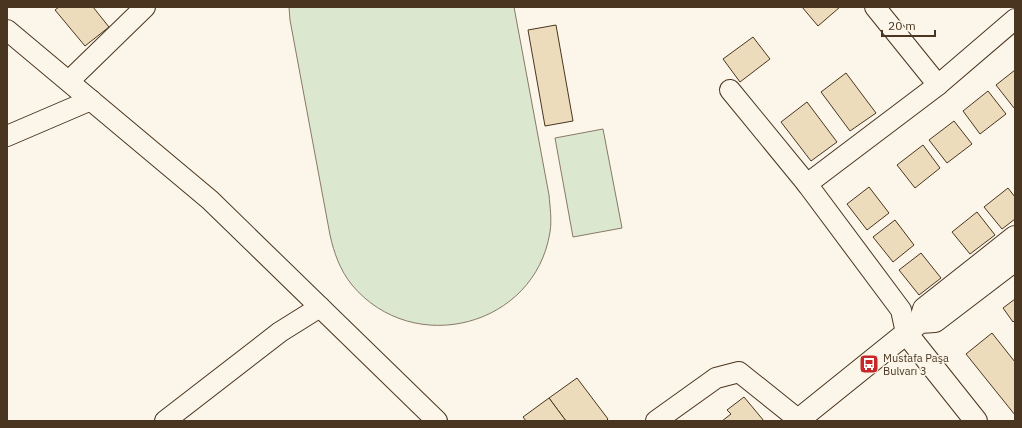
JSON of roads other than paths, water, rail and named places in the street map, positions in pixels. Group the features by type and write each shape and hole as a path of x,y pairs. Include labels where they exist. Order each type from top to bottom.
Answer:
{"main road":[{"path":"798,420 913,327 924,309 1015,238"},
{"path":"913,327 935,321 1015,260"},
{"path":"913,327 976,421"}],"street":[{"path":"69,81 145,7"},
{"path":"875,7 938,85"},
{"path":"807,184 938,85 1015,19"},
{"path":"7,30 210,200 437,421"},
{"path":"730,90 807,184 913,327"},
{"path":"7,136 90,100"},
{"path":"165,421 280,332 320,307"},
{"path":"656,421 716,378 739,372 798,420"}],"place":[{"name":"Mustafa Paşa Bulvarı 3","path":"869,364"}]}
